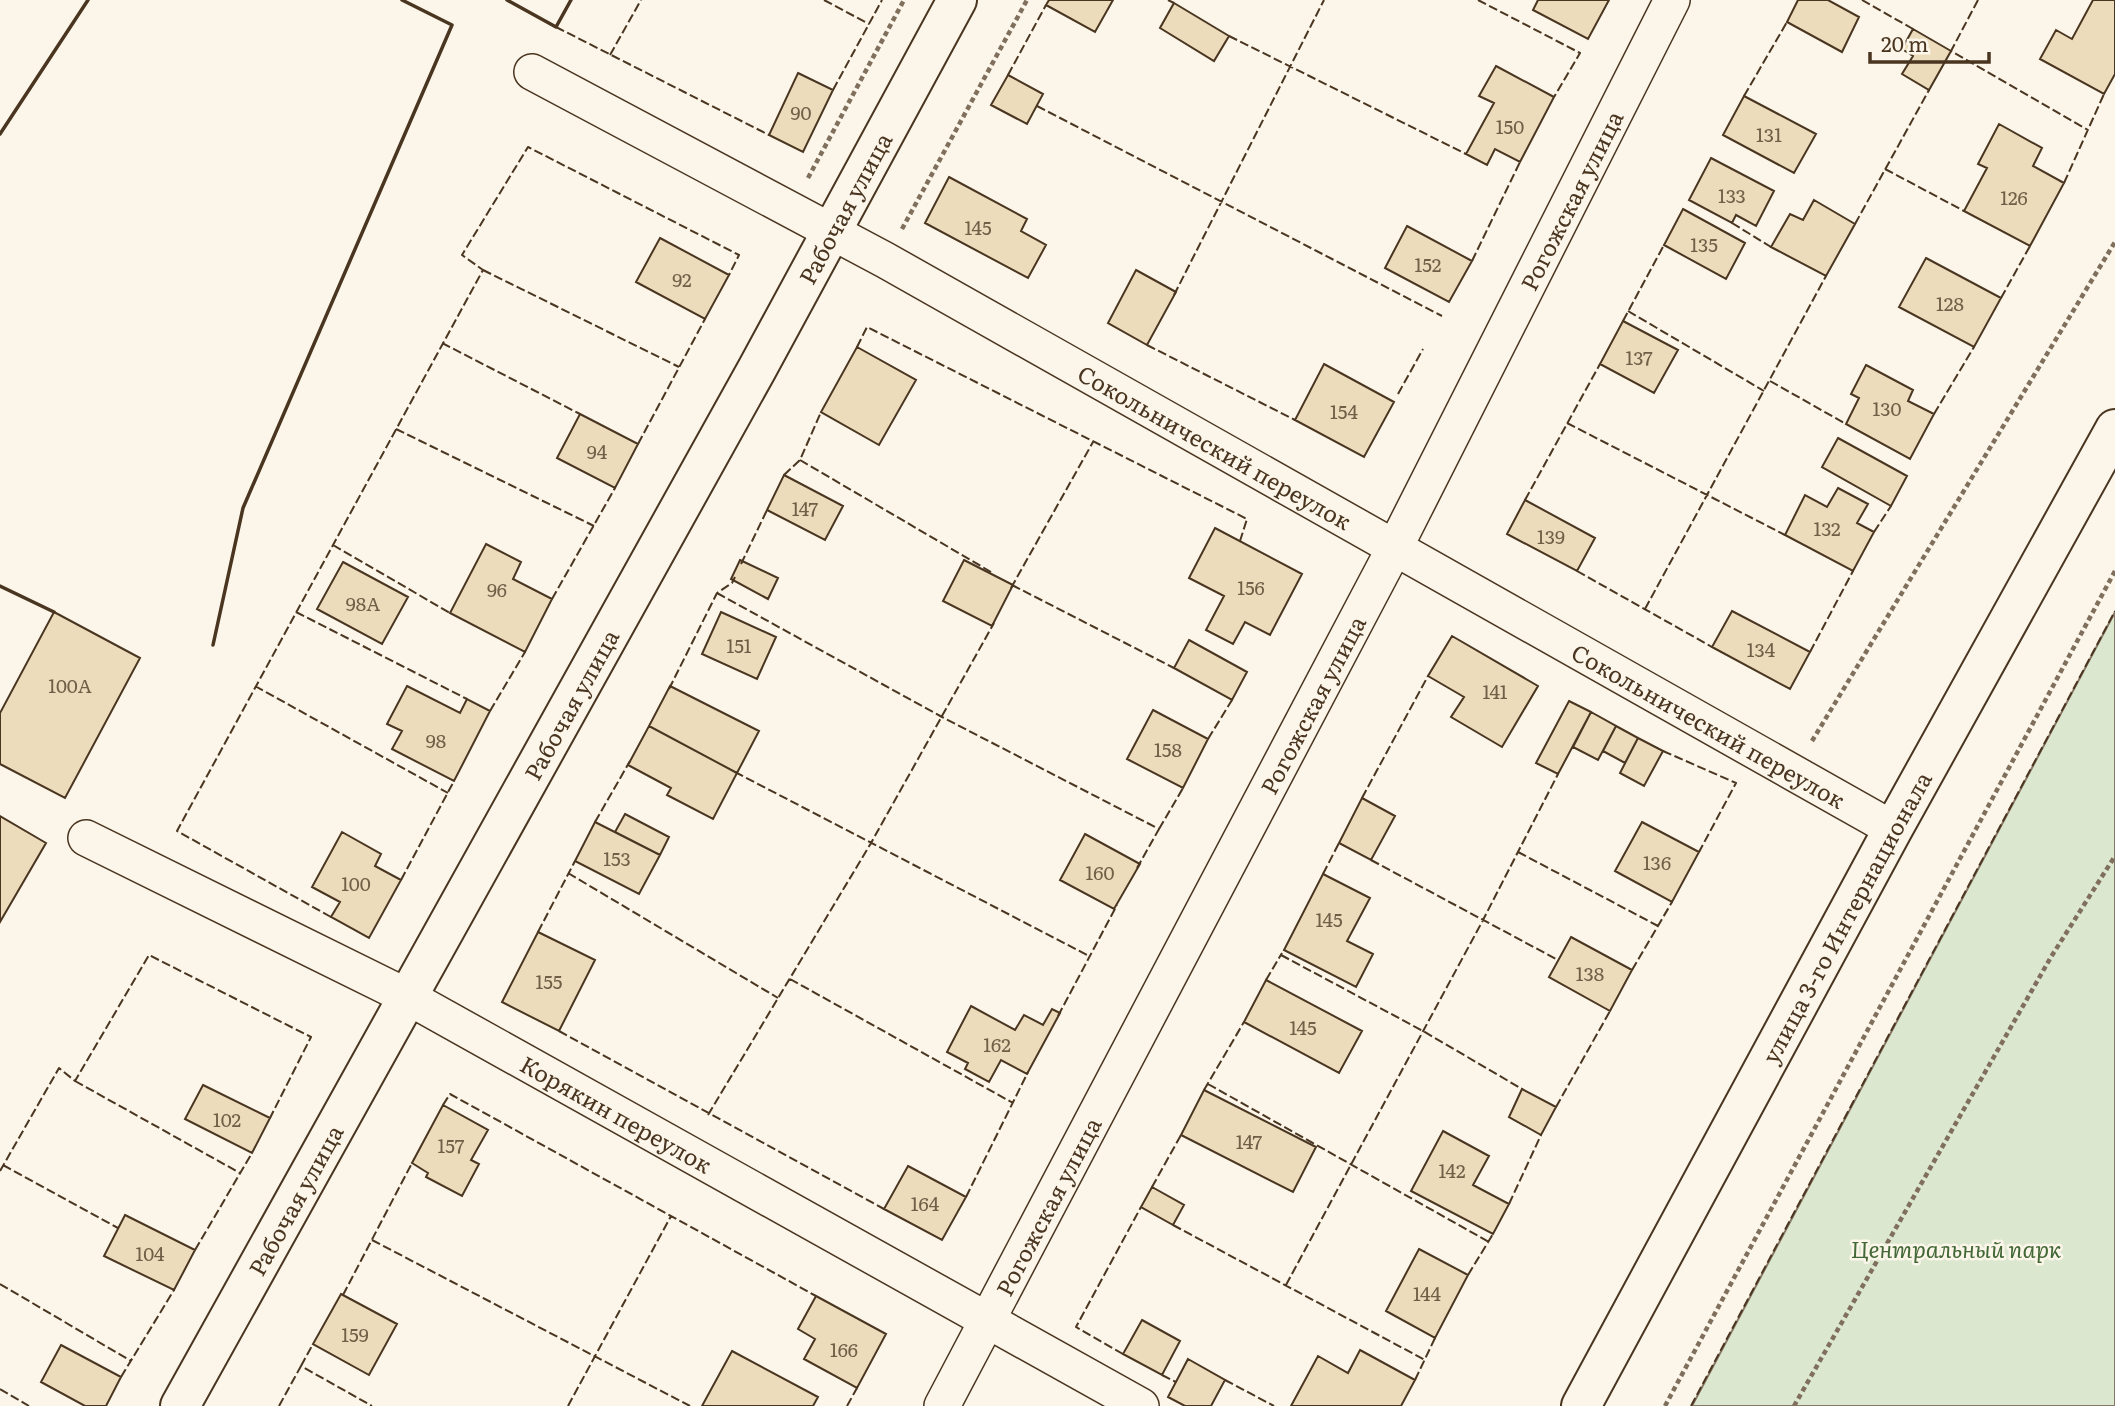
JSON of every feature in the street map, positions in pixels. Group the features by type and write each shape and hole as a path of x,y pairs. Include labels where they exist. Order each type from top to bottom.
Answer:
{"main road":[{"name":"Рабочая улица","path":"180,1406 832,231 957,0"},
{"name":"улица 3-го Интернационала","path":"1581,1406 1893,829 2115,429"}],"street":[{"name":"Рогожская улица","path":"942,1406 989,1322 1395,547 1672,0"},
{"name":"Сокольнический переулок","path":"532,72 885,260 1893,829"},
{"name":"Корякин переулок","path":"86,838 408,997 1140,1406"}],"path":[{"path":"791,209 904,0"},
{"path":"885,260 1027,0"},
{"path":"1793,772 2115,242"},
{"path":"1665,1406 2115,571"},
{"path":"1794,1406 2051,957 2115,856"}],"green space":[{"name":"Центральный парк","path":"2115,612 2115,1406 1692,1406"}],"building":[{"path":"1049,0 1113,0 1095,32 1046,5"},
{"path":"1538,0 1609,0 1588,39 1533,10"},
{"path":"1798,0 1828,0 1859,17 1842,52 1787,22"},
{"path":"2093,0 2115,0 2115,74 2104,94 2040,59 2056,30 2072,39"},
{"path":"1174,3 1229,36 1214,61 1160,28"},
{"path":"1913,29 1951,51 1929,90 1902,74 1913,56 1902,49"},
{"path":"1496,66 1554,97 1520,162 1495,149 1487,165 1466,154 1494,103 1479,96"},
{"path":"798,73 833,90 803,152 769,135"},
{"path":"1008,75 1043,94 1027,124 991,105"},
{"path":"1744,96 1816,134 1794,173 1723,135"},
{"path":"1999,124 2042,148 2033,166 2064,183 2030,246 1964,211 1987,168 1978,164"},
{"path":"1711,158 1774,191 1756,226 1736,215 1732,223 1689,200"},
{"path":"949,177 1027,219 1021,231 1046,245 1028,278 925,223"},
{"path":"1814,200 1855,224 1826,276 1771,247 1790,214 1803,220"},
{"path":"1683,209 1745,243 1726,279 1664,245"},
{"path":"1407,226 1472,261 1449,302 1385,268"},
{"path":"660,238 729,275 705,319 636,282"},
{"path":"1926,258 2001,298 1974,347 1899,307"},
{"path":"1136,270 1176,292 1147,345 1108,323"},
{"path":"1623,321 1678,350 1654,393 1600,364"},
{"path":"857,347 916,380 879,445 821,412"},
{"path":"1324,364 1394,402 1364,457 1295,420"},
{"path":"1866,365 1913,390 1908,401 1934,414 1910,459 1846,424 1859,398 1851,394"},
{"path":"580,414 638,444 615,488 557,458"},
{"path":"1838,438 1907,476 1891,506 1822,467"},
{"path":"784,475 843,506 825,540 767,510"},
{"path":"1838,488 1868,504 1857,523 1874,532 1853,571 1785,535 1805,495 1827,507"},
{"path":"1525,500 1595,538 1577,571 1507,534"},
{"path":"1215,528 1302,574 1270,635 1245,622 1233,644 1206,630 1224,596 1189,578"},
{"path":"486,544 521,562 513,579 552,599 525,652 450,613"},
{"path":"740,560 778,578 768,599 731,579"},
{"path":"964,560 1013,585 992,626 943,601"},
{"path":"343,562 408,597 382,644 317,609"},
{"path":"1732,611 1810,652 1790,689 1712,647"},
{"path":"54,612 140,658 65,798 0,764 0,713"},
{"path":"721,612 776,637 757,679 702,654"},
{"path":"1452,636 1538,686 1502,747 1451,717 1464,697 1428,676"},
{"path":"1189,640 1247,672 1232,700 1174,668"},
{"path":"407,686 460,713 467,699 490,711 454,781 392,749 402,731 387,724"},
{"path":"670,686 759,731 737,773 649,726"},
{"path":"1569,701 1591,712 1558,774 1536,763"},
{"path":"1153,710 1208,739 1183,788 1127,759"},
{"path":"1591,712 1616,726 1598,760 1573,747"},
{"path":"649,726 737,773 713,819 667,795 671,788 628,765"},
{"path":"1616,726 1638,738 1625,763 1603,751"},
{"path":"1638,738 1663,751 1644,786 1620,773"},
{"path":"1362,798 1395,816 1371,860 1339,843"},
{"path":"625,814 669,837 660,855 615,832"},
{"path":"0,816 46,843 0,922"},
{"path":"595,822 660,855 639,894 575,861"},
{"path":"1642,822 1699,852 1672,902 1615,871"},
{"path":"342,832 381,854 375,866 401,880 369,938 331,917 340,902 312,887"},
{"path":"1085,834 1140,864 1114,909 1060,880"},
{"path":"1323,874 1370,898 1347,941 1373,954 1356,987 1284,950"},
{"path":"538,932 595,960 559,1031 502,1002"},
{"path":"1571,937 1632,970 1610,1011 1549,977"},
{"path":"1266,980 1362,1031 1339,1073 1244,1022"},
{"path":"971,1006 1015,1030 1024,1015 1043,1025 1052,1009 1060,1013 1027,1074 1001,1060 989,1082 965,1069 968,1063 947,1052"},
{"path":"203,1085 270,1118 252,1153 185,1119"},
{"path":"1522,1089 1556,1107 1541,1135 1509,1117"},
{"path":"1204,1090 1316,1147 1293,1192 1181,1135"},
{"path":"443,1105 488,1130 471,1160 479,1164 462,1196 426,1177 428,1173 412,1163"},
{"path":"1443,1131 1489,1156 1473,1185 1509,1204 1493,1234 1411,1191"},
{"path":"908,1166 966,1197 942,1240 884,1209"},
{"path":"1152,1187 1184,1205 1173,1225 1141,1207"},
{"path":"125,1215 195,1250 174,1290 104,1256"},
{"path":"1419,1249 1468,1275 1435,1338 1386,1311"},
{"path":"341,1294 397,1324 369,1375 313,1344"},
{"path":"816,1296 886,1334 857,1388 804,1359 815,1339 798,1329"},
{"path":"1142,1320 1180,1341 1162,1375 1123,1354"},
{"path":"61,1345 121,1377 106,1406 85,1406 41,1382"},
{"path":"1360,1350 1415,1380 1401,1406 1291,1406 1318,1356 1348,1373"},
{"path":"732,1351 818,1397 813,1406 702,1406"},
{"path":"1188,1359 1225,1380 1211,1406 1185,1406 1168,1397"}],"fence":[{"path":"610,55 641,0"},
{"path":"824,0 869,24"},
{"path":"833,90 882,0"},
{"path":"1168,0 1174,3"},
{"path":"1174,295 1324,0"},
{"path":"1478,0 1580,53 1554,97"},
{"path":"1862,0 1913,29"},
{"path":"1978,0 1951,51 2088,130"},
{"path":"1008,75 1046,5"},
{"path":"1744,96 1787,22"},
{"path":"556,27 769,135"},
{"path":"1229,36 1466,154"},
{"path":"1855,224 1929,90"},
{"path":"2064,183 2104,94"},
{"path":"1037,106 1442,316"},
{"path":"331,917 177,831 483,270 462,255 528,147 739,255 729,275"},
{"path":"1472,261 1520,162"},
{"path":"1885,169 1964,211"},
{"path":"1732,223 1771,247"},
{"path":"1623,321 1664,245"},
{"path":"2001,298 2030,246"},
{"path":"483,270 679,367"},
{"path":"1645,609 1826,276"},
{"path":"1628,311 1764,391"},
{"path":"638,444 705,319"},
{"path":"857,347 867,327 1247,519 1240,541"},
{"path":"442,343 580,414"},
{"path":"1147,345 1295,420"},
{"path":"1934,414 1974,347"},
{"path":"1398,394 1423,349"},
{"path":"1525,500 1600,364"},
{"path":"1770,381 1846,424"},
{"path":"784,475 800,460 821,412"},
{"path":"1567,423 1785,535"},
{"path":"396,429 594,526"},
{"path":"1011,588 1093,442"},
{"path":"800,460 991,572"},
{"path":"552,599 615,488"},
{"path":"1874,532 1891,506"},
{"path":"741,564 767,510"},
{"path":"333,545 450,613"},
{"path":"1577,571 1712,647"},
{"path":"1810,652 1853,571"},
{"path":"669,689 717,593 732,583 735,577"},
{"path":"1012,585 1174,668"},
{"path":"717,593 942,717 1159,829 1137,868"},
{"path":"1691,1406 2115,611"},
{"path":"296,612 467,699"},
{"path":"708,1115 871,843 994,623"},
{"path":"490,711 525,652"},
{"path":"1362,798 1428,676"},
{"path":"255,686 448,793"},
{"path":"1208,739 1232,700"},
{"path":"1663,751 1736,783 1699,852"},
{"path":"595,822 630,761"},
{"path":"735,772 1089,956"},
{"path":"1286,1285 1482,922 1558,774"},
{"path":"401,880 454,781"},
{"path":"1159,829 1183,788"},
{"path":"1323,874 1339,843"},
{"path":"1518,852 1658,926"},
{"path":"1371,860 1558,960"},
{"path":"538,932 575,861"},
{"path":"568,873 778,998"},
{"path":"1632,970 1672,902"},
{"path":"1058,1016 1117,905"},
{"path":"1266,980 1282,953"},
{"path":"0,1171 59,1068 75,1081 149,955 311,1037 270,1118"},
{"path":"1281,955 1423,1031 1522,1089"},
{"path":"790,979 1013,1103"},
{"path":"1556,1107 1610,1011"},
{"path":"1204,1090 1244,1022"},
{"path":"559,1031 884,1209"},
{"path":"966,1197 1028,1072"},
{"path":"75,1081 240,1173"},
{"path":"1208,1084 1489,1242"},
{"path":"443,1105 450,1094 816,1296"},
{"path":"1152,1187 1181,1135"},
{"path":"1509,1204 1541,1135"},
{"path":"195,1250 252,1153"},
{"path":"343,1295 412,1163"},
{"path":"3,1165 118,1228"},
{"path":"1123,1354 1076,1327 1141,1207"},
{"path":"568,1406 671,1216"},
{"path":"1173,1225 1425,1360"},
{"path":"1468,1275 1493,1234"},
{"path":"372,1240 690,1406"},
{"path":"0,1284 131,1361"},
{"path":"121,1377 174,1290"},
{"path":"1415,1380 1435,1338"},
{"path":"301,1366 313,1344"},
{"path":"279,1406 301,1366 372,1406"},
{"path":"1162,1375 1176,1382"},
{"path":"1225,1380 1274,1406"},
{"path":"847,1406 857,1388"},
{"path":"0,1389 29,1406"}],"wall":[{"path":"0,134 88,0"},
{"path":"213,645 243,508 452,25 402,0"},
{"path":"507,0 556,27 571,0"},
{"path":"0,586 54,612"}]}
